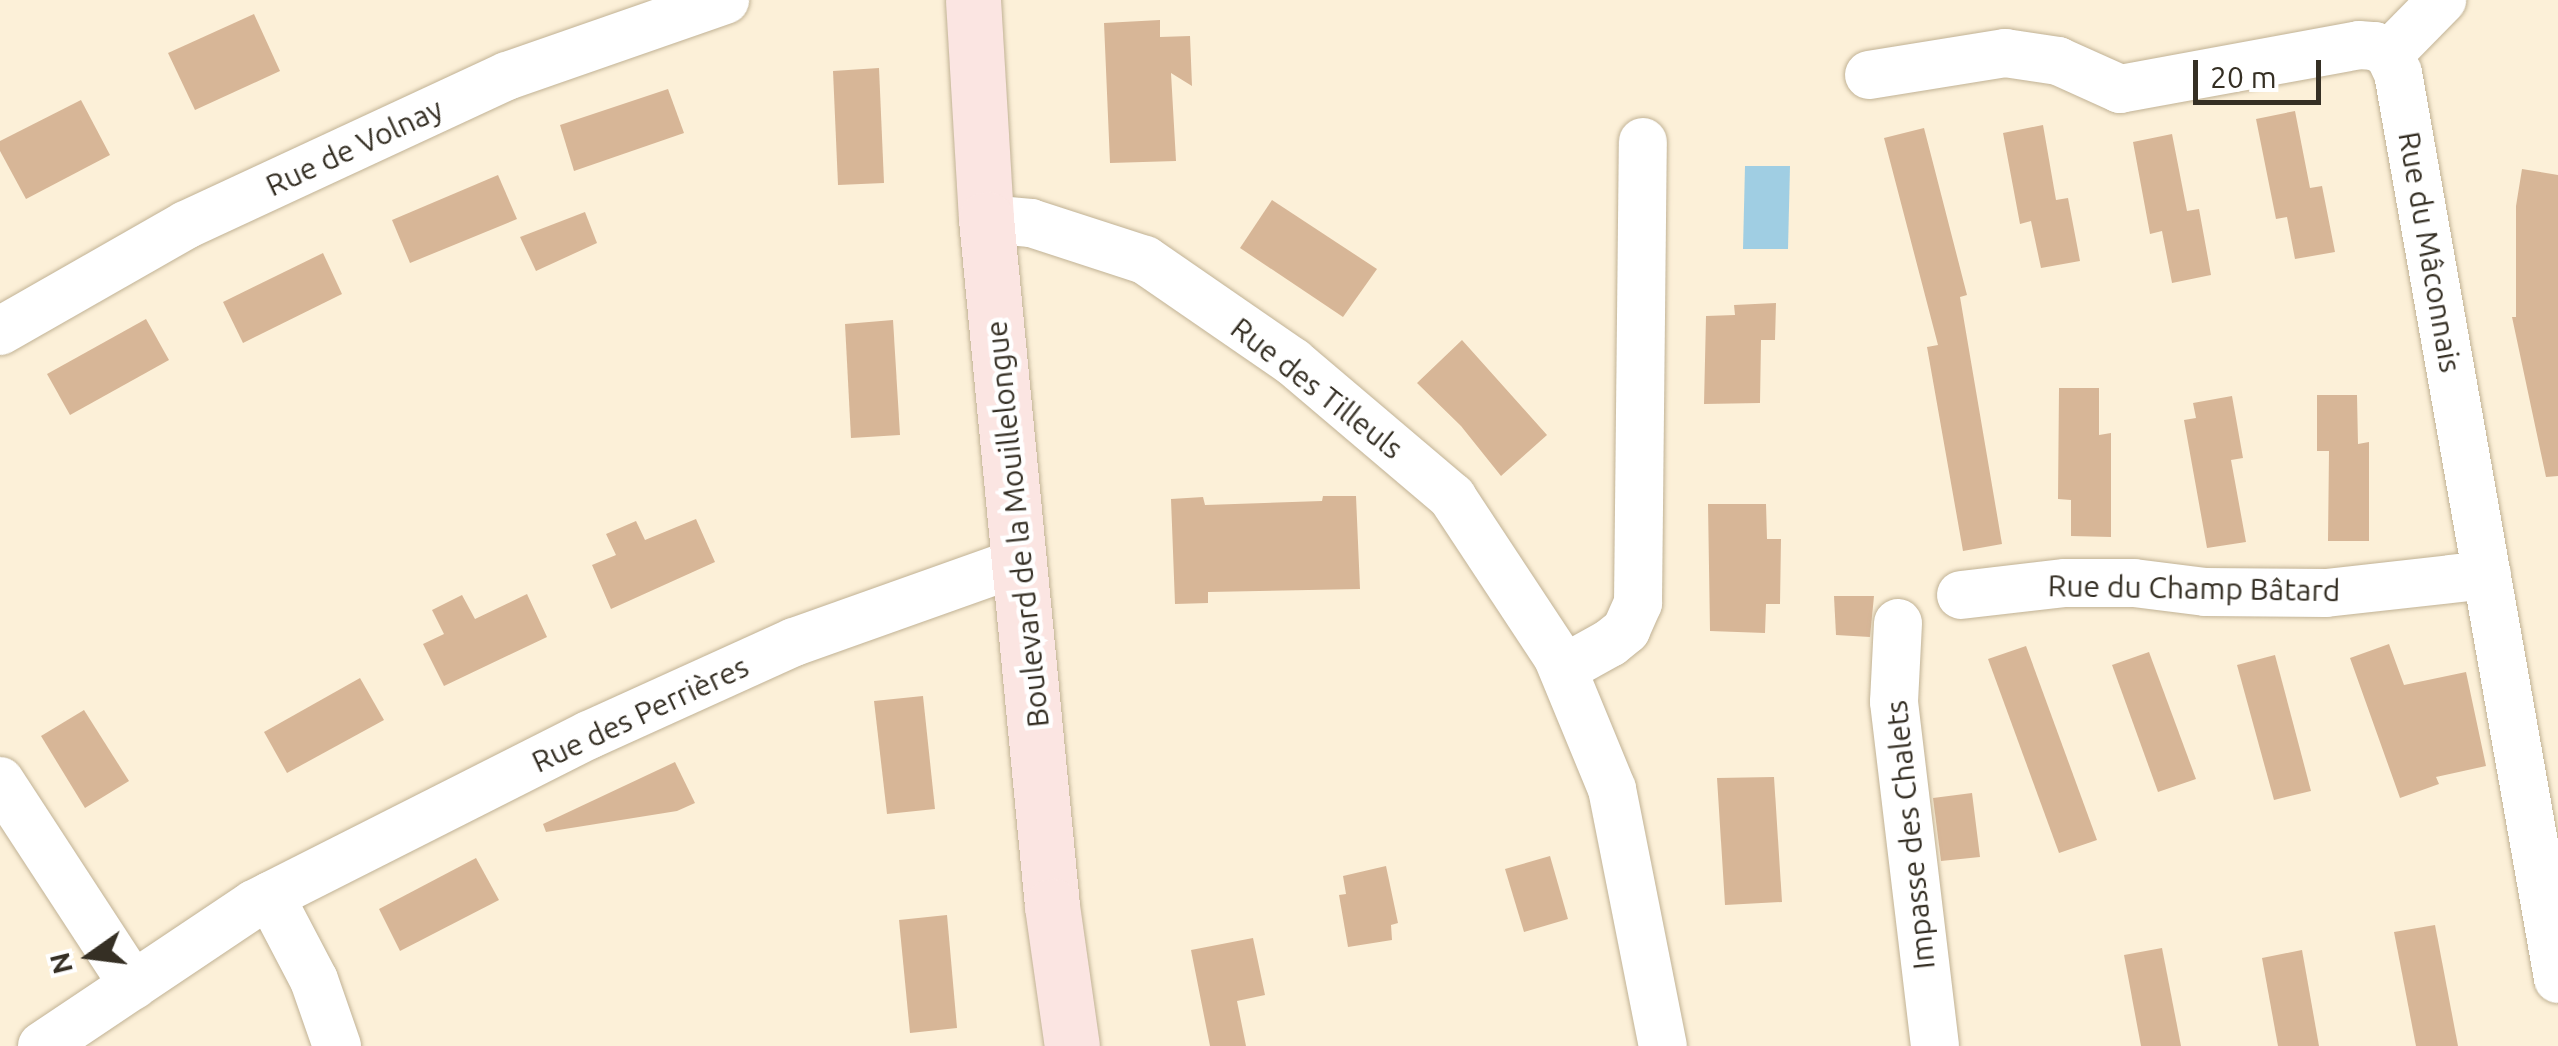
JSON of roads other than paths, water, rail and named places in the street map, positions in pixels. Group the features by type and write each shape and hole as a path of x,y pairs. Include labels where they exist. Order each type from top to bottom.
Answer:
{"main road":[{"name":"Boulevard de la Mouillelongue","path":"973,0 986,219 1022,561 1052,906 1072,1046"}],"street":[{"name":"Rue de Volnay","path":"0,330 186,225 507,76 725,0"},
{"path":"1870,75 2005,53 2058,61 2120,89 2359,45 2375,46 2390,54 2442,0"},
{"name":"Rue du Mâconnais","path":"2390,54 2398,73 2487,575 2546,846 2558,979"},
{"path":"1562,669 1618,636 1638,603 1643,142"},
{"name":"Rue des Tilleuls","path":"986,219 1031,223 1145,260 1293,362 1452,497 1562,669 1612,789 1663,1046"},
{"name":"Rue des Perrières","path":"42,1046 270,896 589,736 794,642 1022,561"},
{"name":"Rue du Champ Bâtard","path":"1962,595 2099,583 2205,592 2326,593 2487,575"},
{"name":"Impasse des Chalets","path":"1898,624 1894,702 1936,1046"},
{"path":"0,781 133,985"},
{"path":"270,896 314,980 336,1046"}],"water":[{"path":"1745,166 1790,166 1788,249 1743,249"}]}
